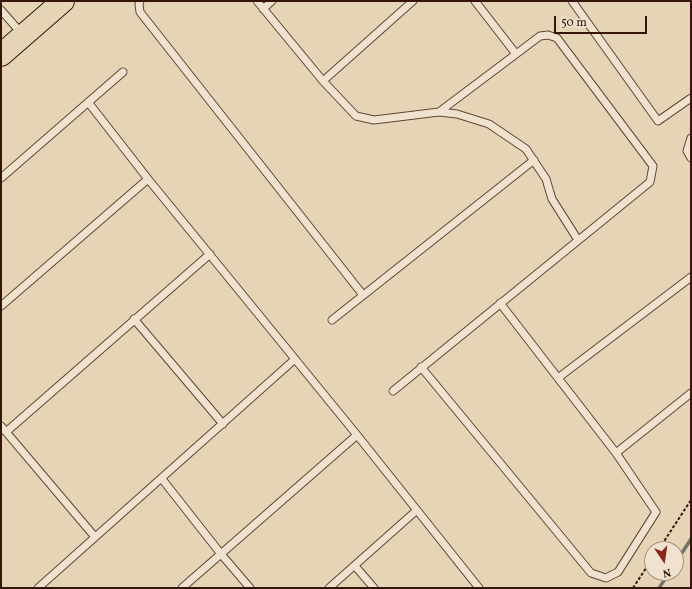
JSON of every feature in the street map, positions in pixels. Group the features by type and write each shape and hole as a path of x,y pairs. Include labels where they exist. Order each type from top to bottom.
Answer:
{"main road":[{"path":"1,55 63,1"}],"lane":[{"path":"140,1 140,12 363,295"},
{"path":"257,1 323,81 356,116 374,120 439,112 457,114 489,124 526,149 546,179 552,199 578,240"},
{"path":"263,9 272,1"},
{"path":"323,81 413,1"},
{"path":"475,1 516,54"},
{"path":"572,1 658,121 691,98"},
{"path":"1,10 24,35"},
{"path":"393,391 650,182 653,166 557,38 548,35 540,36 439,112"},
{"path":"1,178 123,72"},
{"path":"88,102 148,179 357,435 479,588"},
{"path":"691,138 687,152 691,158"},
{"path":"332,320 534,160"},
{"path":"1,306 148,179"},
{"path":"95,537 3,429 210,254"},
{"path":"558,378 691,278"},
{"path":"421,367 591,573 606,578 618,572 656,512 616,453 500,303"},
{"path":"134,318 223,424"},
{"path":"38,588 295,359"},
{"path":"616,453 691,393"},
{"path":"182,588 357,435"},
{"path":"162,479 221,554 250,588"},
{"path":"329,588 417,510"},
{"path":"355,566 374,588"}],"path":[{"path":"664,541 691,500"},
{"path":"633,588 644,571"}],"waterway":[{"path":"684,550 691,539"},
{"path":"659,588 664,581"}]}
